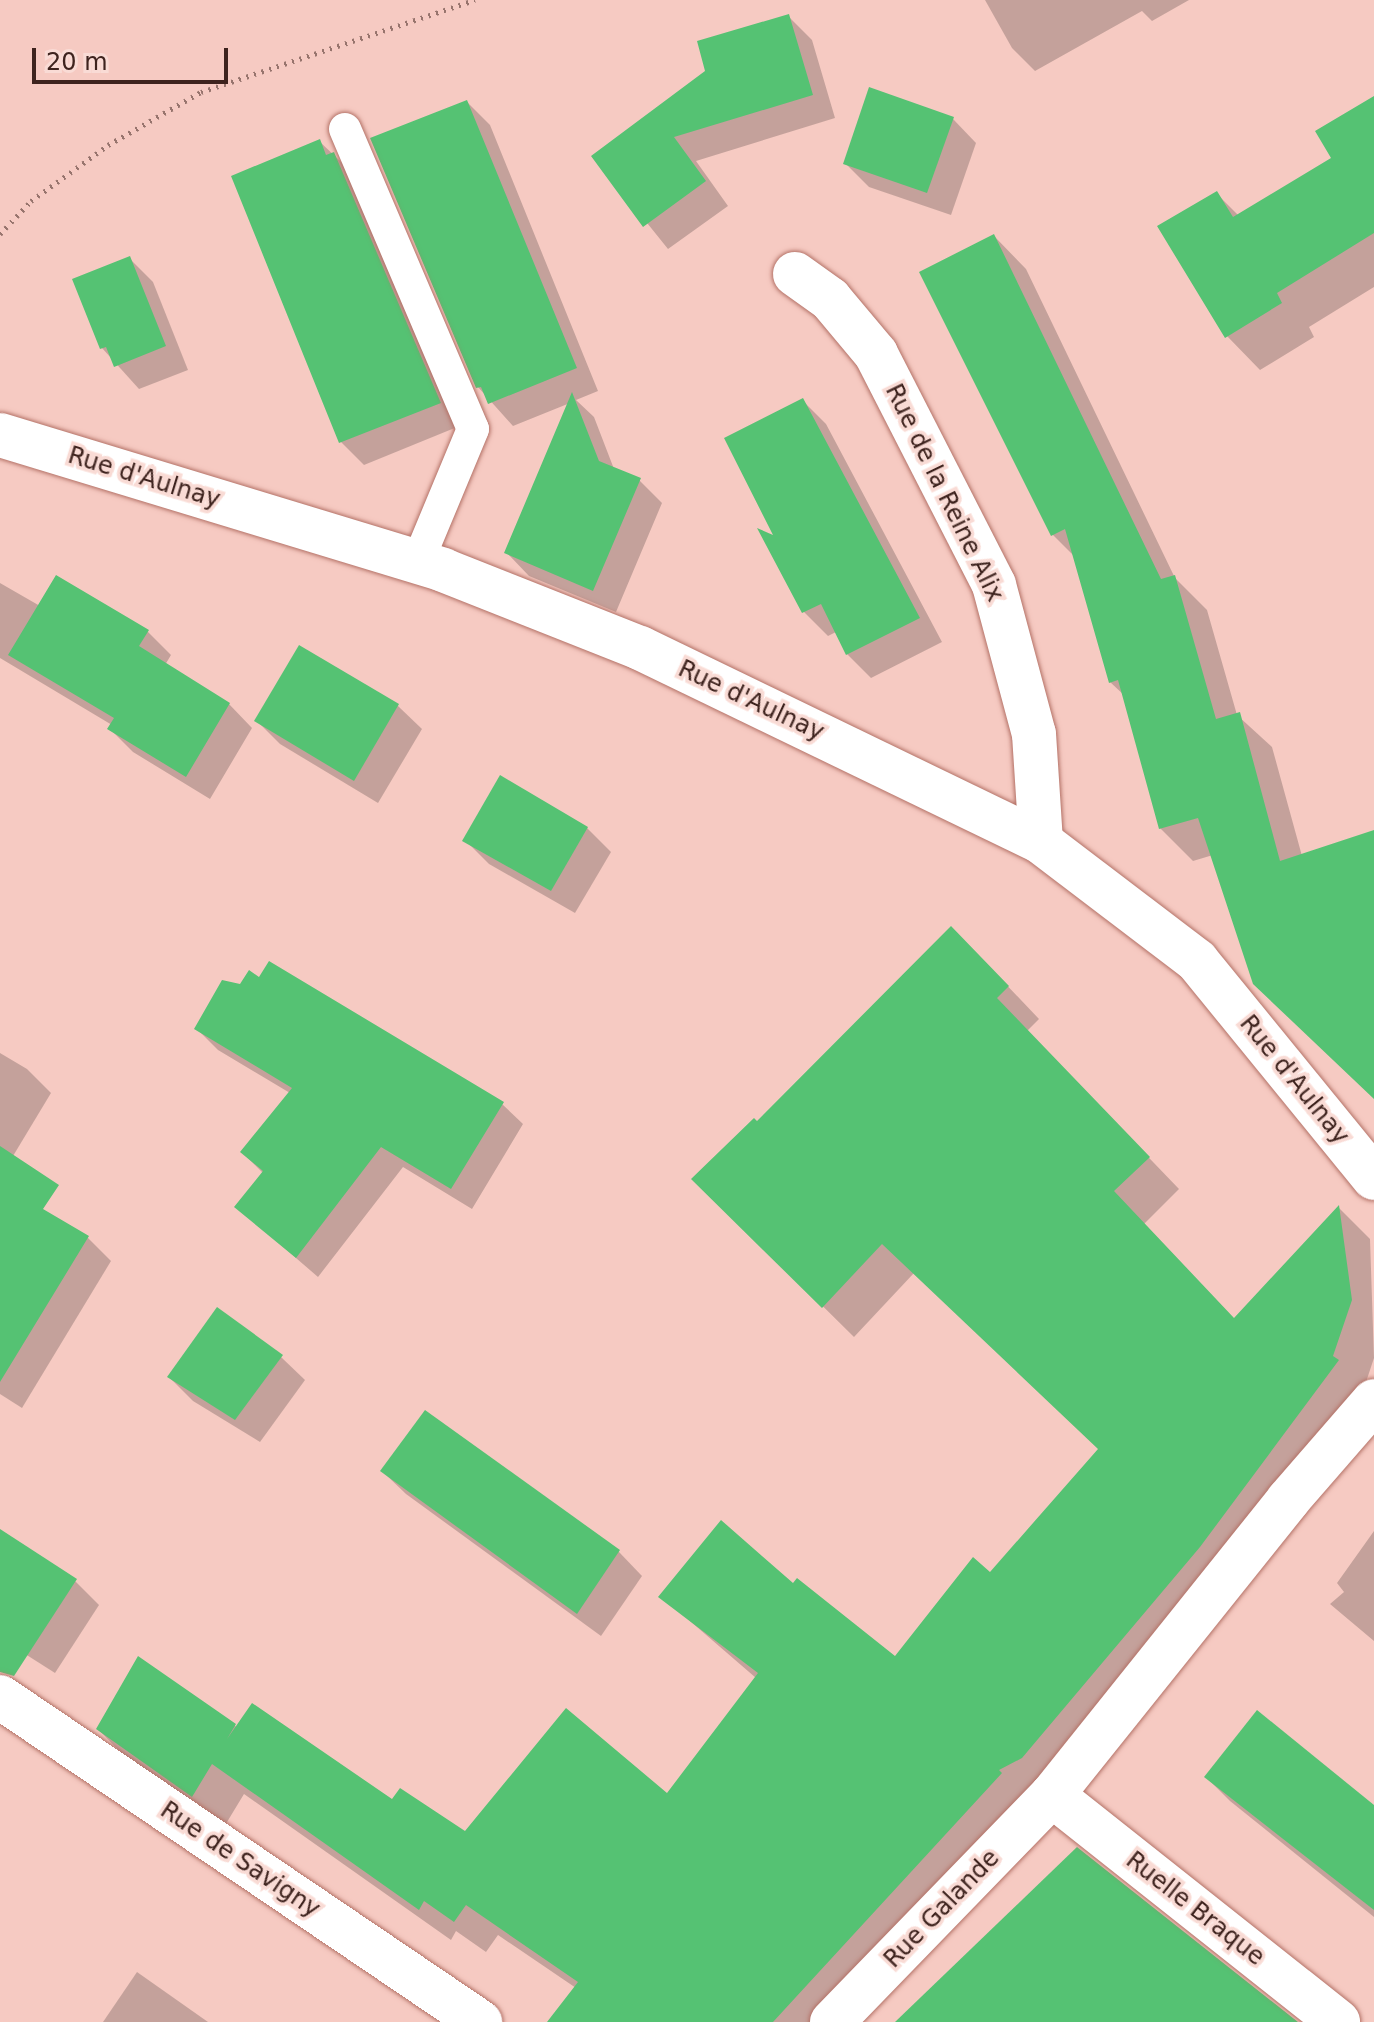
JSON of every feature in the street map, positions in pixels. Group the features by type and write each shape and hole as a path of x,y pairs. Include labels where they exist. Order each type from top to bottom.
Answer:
{"street":[{"name":"Rue de la Reine Alix","path":"795,274 830,299 876,354 994,585 1034,734 1041,842"},
{"name":"Rue d'Aulnay","path":"0,435 418,561 640,648 1041,842 1197,961 1374,1178"},
{"name":"Rue Galande","path":"832,2022 1052,1795 1288,1500 1374,1401"},
{"name":"Rue de Savigny","path":"0,1697 480,2022"},
{"name":"Ruelle Braque","path":"1052,1795 1338,2022"}],"lane":[{"path":"345,129 473,429 418,561"}],"path":[{"path":"0,234 31,201 108,145 201,92 475,0"}],"building":[{"path":"789,14 813,95 674,137 706,181 643,227 591,156 705,71 697,41"},
{"path":"869,87 954,117 927,193 843,164"},
{"path":"1374,96 1374,233 1277,293 1282,303 1225,338 1157,226 1217,191 1233,217 1331,158 1315,131"},
{"path":"467,100 577,368 488,404 481,387 476,388 370,138"},
{"path":"320,139 326,155 334,152 441,403 339,443 231,176"},
{"path":"994,234 1161,579 1175,575 1216,719 1240,712 1280,861 1374,830 1374,1099 1253,984 1198,818 1159,829 1118,680 1109,683 1065,529 1051,536 919,272"},
{"path":"130,256 166,346 114,367 106,347 100,349 72,279"},
{"path":"572,392 599,461 641,478 593,591 504,553"},
{"path":"803,398 920,618 846,655 821,604 802,613 757,528 773,535 724,438"},
{"path":"56,575 149,630 139,646 230,703 186,777 107,729 114,718 8,655"},
{"path":"299,645 399,704 354,781 254,721"},
{"path":"500,775 588,827 551,891 462,841"},
{"path":"951,926 1009,986 997,998 1150,1157 1114,1191 1234,1318 1339,1205 1352,1300 1333,1356 1339,1360 1200,1547 1022,1758 999,1770 1002,1773 773,2022 547,2022 578,1982 466,1905 454,1922 424,1901 419,1910 212,1764 192,1797 96,1729 138,1656 236,1724 227,1739 252,1703 392,1799 400,1788 465,1831 566,1708 667,1793 758,1673 658,1597 721,1520 793,1583 797,1578 895,1656 973,1557 990,1572 1098,1449 882,1244 822,1308 691,1179 754,1118 757,1121"},
{"path":"269,961 504,1102 451,1189 381,1147 296,1258 234,1207 263,1171 240,1152 292,1088 194,1029 222,980 240,984 249,970 259,977"},
{"path":"0,1146 59,1185 43,1209 89,1236 0,1382"},
{"path":"217,1307 283,1355 235,1420 167,1377"},
{"path":"425,1410 620,1550 577,1614 380,1471"},
{"path":"0,1529 77,1579 14,1676 0,1672"},
{"path":"1257,1710 1374,1805 1374,1910 1204,1777"},
{"path":"1077,1847 1298,2022 895,2022"}]}
